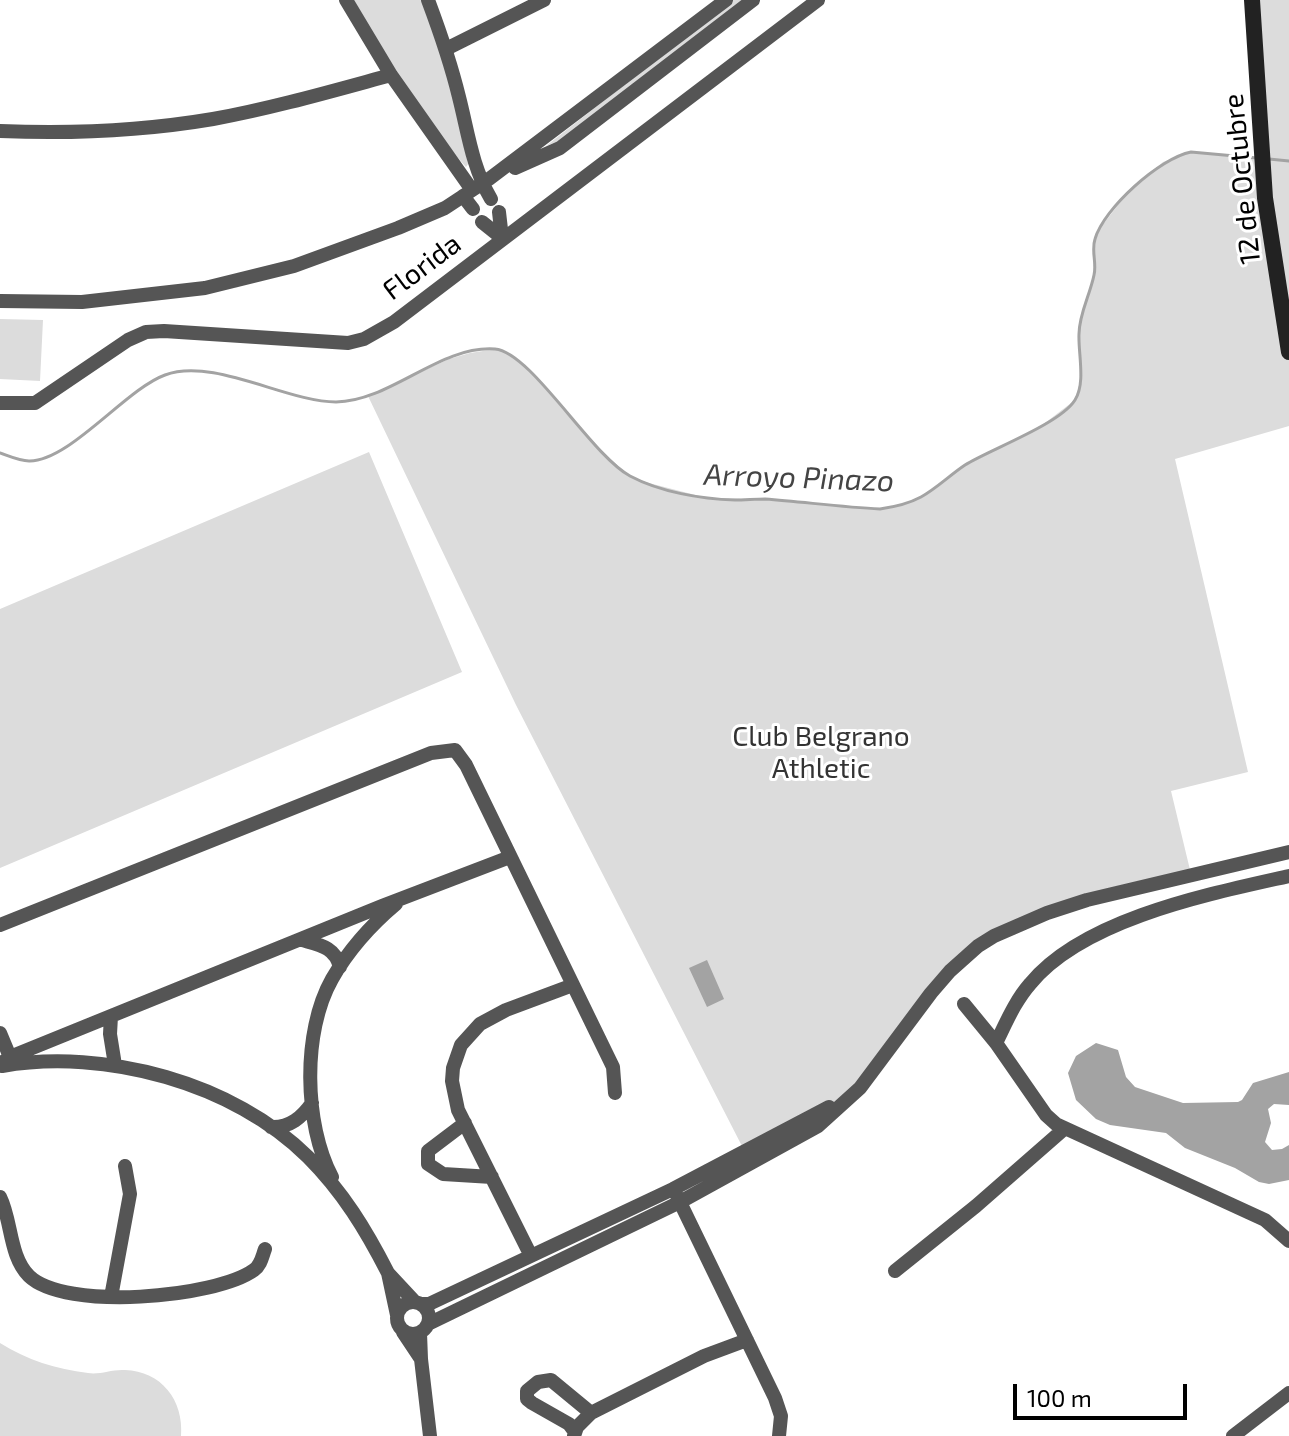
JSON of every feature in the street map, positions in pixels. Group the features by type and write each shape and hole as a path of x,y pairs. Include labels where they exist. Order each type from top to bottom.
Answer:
{"street":[{"path":"346,0 391,75 476,187 491,199"},
{"path":"428,0 446,49 476,187 473,209"},
{"path":"446,49 544,0"},
{"path":"0,301 114,300 184,291 294,266 361,243 445,208 726,0"},
{"path":"476,187 560,148 753,0"},
{"name":"Florida","path":"0,403 35,403 128,340 146,332 333,343 364,339 394,322 818,0"},
{"name":"12 de Octubre","path":"1252,0 1265,198 1289,352"},
{"path":"0,131 105,131 172,125 275,106 391,75"},
{"path":"499,212 502,238"},
{"path":"482,222 502,238"},
{"path":"0,925 445,750 455,750 613,1067 615,1093"},
{"path":"403,1331 411,1335 424,1329 676,1195 860,1088 931,993 969,953 994,936 1087,900 1289,852"},
{"path":"7,1062 111,1016 510,857"},
{"path":"996,1043 1028,985 1044,968 1087,938 1135,916 1289,876"},
{"path":"341,1195 320,1148 312,1103 311,1071 316,1025 323,1000 340,967 357,943 402,898"},
{"path":"302,940 328,948 337,956 340,967"},
{"path":"530,1254 454,1095 452,1081 456,1055 469,1034 480,1024 506,1010 573,985"},
{"path":"964,1004 996,1043 1046,1115 1064,1129 1276,1228 1289,1241"},
{"path":"111,1016 110,1034 115,1065"},
{"path":"0,1033 7,1062"},
{"path":"7,1062 73,1061 115,1065 208,1092 271,1127 307,1156 364,1227 388,1273 398,1324 421,1359"},
{"path":"271,1127 294,1122 312,1103"},
{"path":"465,1123 428,1151 428,1164 443,1174 492,1177"},
{"path":"895,1271 1064,1129"},
{"path":"111,1297 130,1194 125,1166"},
{"path":"397,1315 405,1304 429,1304 530,1254 676,1195"},
{"path":"676,1195 779,1408 779,1436"},
{"path":"0,1197 19,1259 30,1277 47,1286 67,1291 111,1297 172,1294 231,1281 255,1269 265,1249"},
{"path":"1276,1228 1289,1218"},
{"path":"388,1273 429,1315 424,1329 421,1359 430,1436"},
{"path":"591,1413 551,1380 538,1382 527,1391 527,1399 569,1424 574,1434 591,1413 704,1356 747,1340"},
{"path":"1233,1436 1289,1393"}],"green space":[{"path":"353,0 424,0 451,81 468,164 466,167 420,107"},
{"path":"733,0 746,0 566,138 546,146"},
{"path":"1259,0 1289,0 1289,312 1270,196"},
{"name":"Club Belgrano Athletic","path":"1191,152 1261,159 1289,352 1289,426 1175,459 1248,772 1171,791 1191,874 1087,900 978,946 860,1088 813,1118 745,1152 516,705 368,396 449,359 496,349 507,352 526,366 601,450 627,474 645,482 707,498 761,499 880,509 894,507 920,498 965,466 1041,426 1075,400 1080,382 1079,328 1094,277 1093,244 1097,232 1129,191 1163,162"},
{"path":"0,319 43,320 40,381 0,379"},
{"path":"369,452 462,672 0,868 0,609"},
{"path":"0,1343 31,1359 65,1369 93,1373 125,1370 149,1376 168,1390 174,1400 179,1411 181,1436 0,1436"}],"shaded area":[{"path":"707,960 724,999 707,1007 689,968"},
{"path":"1096,1043 1118,1050 1126,1077 1135,1087 1183,1103 1238,1102 1253,1083 1289,1072 1289,1105 1274,1104 1268,1109 1271,1123 1265,1142 1272,1150 1289,1145 1289,1180 1269,1184 1259,1182 1235,1168 1185,1148 1166,1133 1110,1125 1096,1119 1076,1100 1068,1073 1076,1056"}],"waterway":[{"name":"Arroyo Pinazo","path":"0,453 25,461 45,458 79,438 150,383 165,375 184,371 227,376 295,395 336,402 376,393 455,355 495,349 510,354 526,367 614,465 642,482 681,494 708,498 765,499 880,509 896,506 921,497 965,465 1040,427 1075,400 1081,377 1079,327 1094,275 1095,239 1109,213 1121,199 1149,174 1178,156 1191,152 1257,158"},
{"name":"Arroyo Pinazo","path":"1269,159 1289,161"}]}
